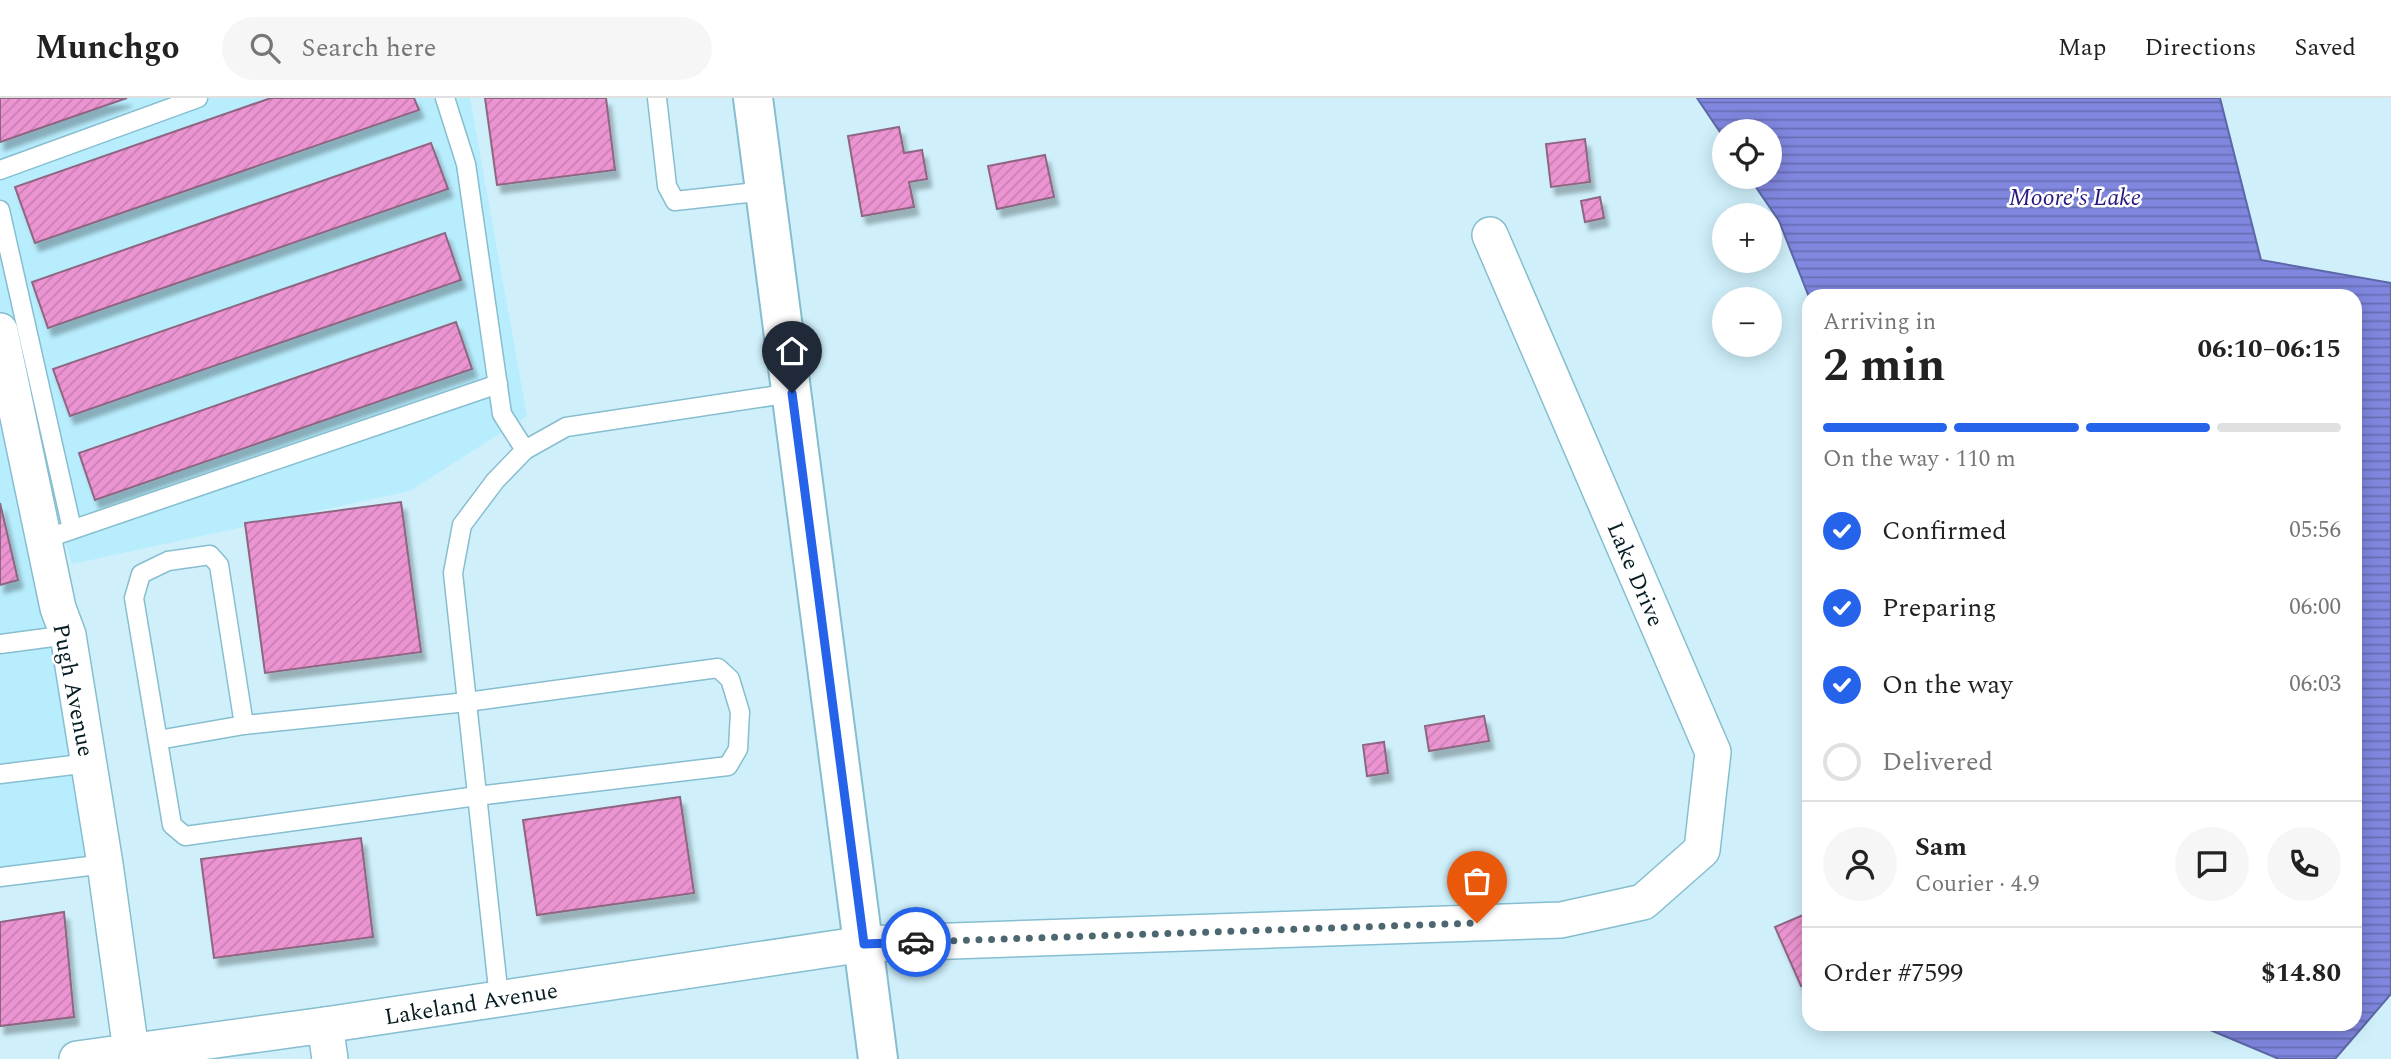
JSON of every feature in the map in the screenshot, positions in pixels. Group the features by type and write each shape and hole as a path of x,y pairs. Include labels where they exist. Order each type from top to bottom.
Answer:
{"main road":[{"path":"753,98 878,1059"}],"street":[{"name":"Lake Drive","path":"1490,235 1713,752 1704,840"},
{"name":"Pugh Avenue","path":"0,331 58,534 58,608 68,635 105,864 131,1051"},
{"name":"Lakeland Avenue","path":"76,1059 325,1025 864,944 1561,920 1643,902 1702,850 1704,840"},
{"path":"325,1025 330,1059"}],"lane":[{"path":"0,170 198,98"},
{"path":"444,98 466,164 502,414 525,450"},
{"path":"657,98 667,186 675,201 765,191"},
{"path":"0,210 58,534 498,384"},
{"path":"499,998 453,573 463,525 495,481 525,450 566,427 792,393"},
{"path":"158,740 244,725 467,702 718,668 730,679 740,712 738,749 728,766 477,796 185,836 172,825 134,598 141,574 168,561 210,555 219,565 244,725"},
{"path":"0,644 68,635"},
{"path":"0,774 89,763"},
{"path":"0,877 105,864"}],"shaded area":[{"path":"0,98 470,98 527,416 410,491 72,564 7,360 105,864 0,877"}],"water":[{"name":"Moore's Lake","path":"1697,98 2220,98 2261,260 2391,283 2391,994 2362,1028 2362,289 1806,289 1782,229 1782,203 1767,203 1757,189 1782,189 1782,119 1712,120"},
{"name":"Moore's Lake","path":"2213,1031 2359,1031 2335,1059 2279,1059"}],"building":[{"path":"0,98 127,98 0,142"},
{"path":"271,98 414,98 419,110 35,243 15,187"},
{"path":"485,98 606,98 615,170 497,185"},
{"path":"899,127 904,153 922,150 927,179 909,182 914,207 862,216 848,136"},
{"path":"1585,139 1590,182 1551,187 1546,144"},
{"path":"431,143 448,189 48,328 32,282"},
{"path":"1045,155 1054,197 997,209 988,166"},
{"path":"1600,197 1604,218 1585,222 1581,201"},
{"path":"445,233 461,280 70,416 53,369"},
{"path":"456,322 472,369 95,500 79,453"},
{"path":"401,502 421,652 265,673 245,523"},
{"path":"0,503 18,580 0,585"},
{"path":"1484,716 1489,741 1429,751 1425,726"},
{"path":"1384,742 1388,773 1367,776 1363,745"},
{"path":"680,797 694,893 537,915 523,820"},
{"path":"361,838 373,937 214,958 201,859"},
{"path":"64,912 74,1017 0,1026 0,922"},
{"path":"1802,915 1802,986 1801,986 1775,927"}],"way so far":[{"path":"916,942 1477,923"}],"route":[{"path":"792,393 864,944 916,942"}]}
